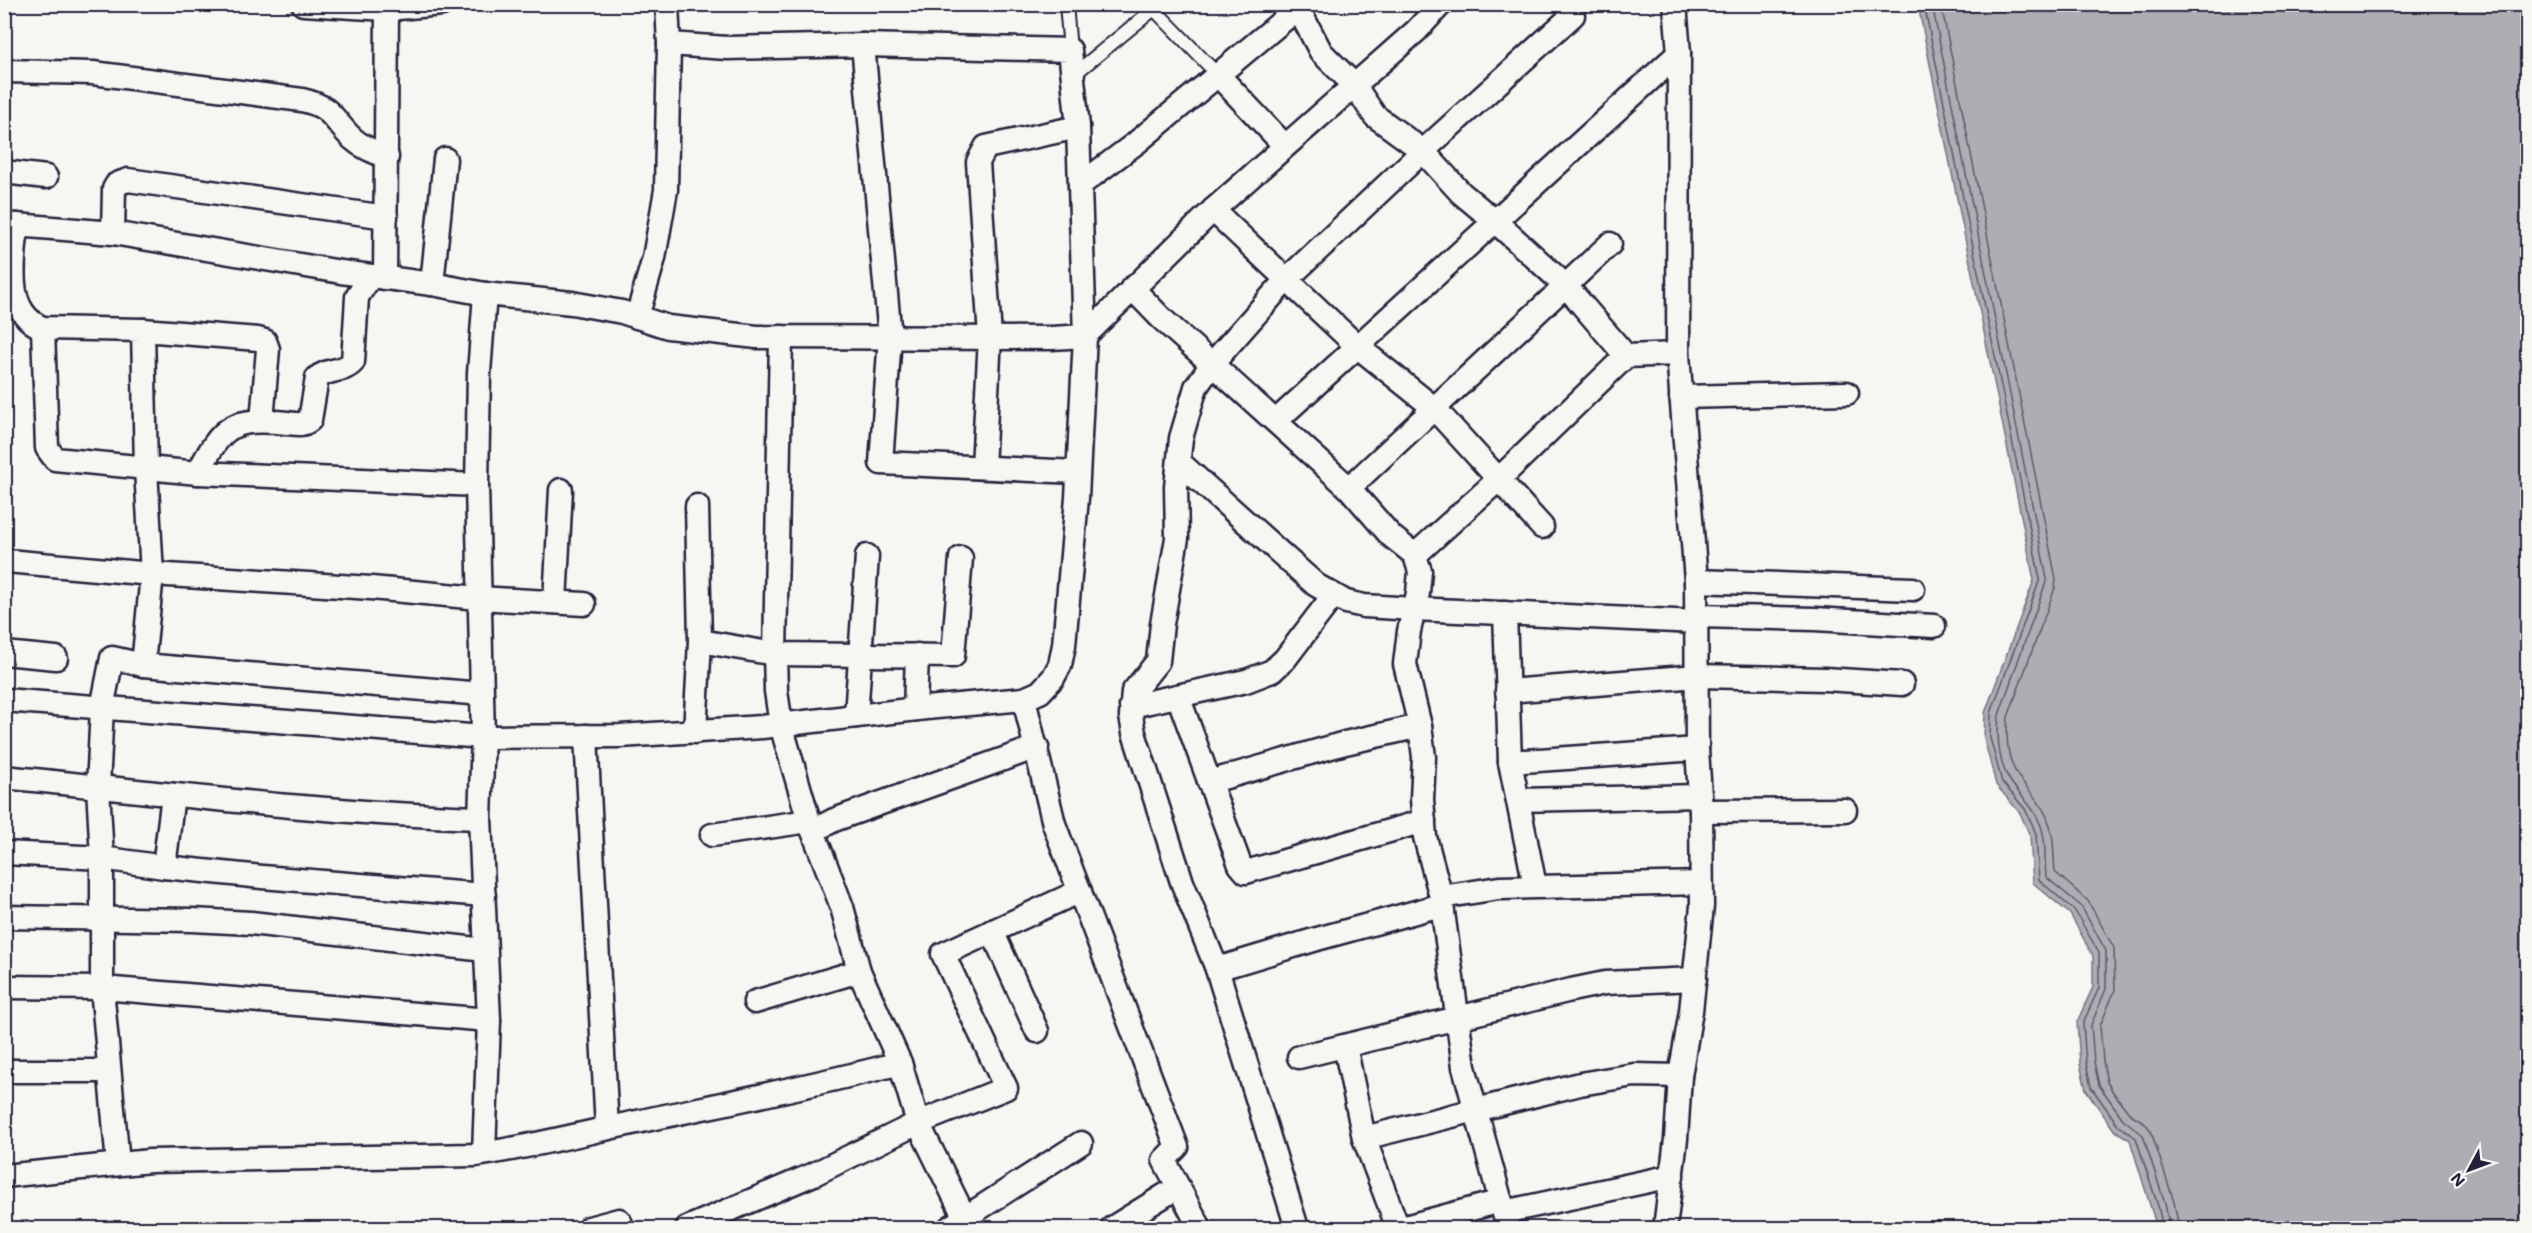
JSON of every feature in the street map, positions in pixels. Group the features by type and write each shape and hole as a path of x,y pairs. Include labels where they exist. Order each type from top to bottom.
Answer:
{"street":[{"path":"303,4 387,9 442,4"},
{"path":"637,317 656,249 666,190 669,44 667,4"},
{"path":"262,421 268,349 265,341 143,330 42,328 31,323 22,314 14,286 11,224 113,233 485,294 572,303 637,317 668,327 757,337 1052,338 1085,336 1214,210 1416,31 1441,4"},
{"path":"1665,1228 1672,1176 1680,1076 1695,979 1702,906 1701,804 1697,750 1696,580 1678,354 1679,53 1675,4"},
{"path":"1080,185 1301,6 1321,52 1354,85 1375,116 1423,151 1461,193 1566,286 1626,356"},
{"path":"198,473 213,445 225,431 243,422 300,424 310,420 317,378 325,372 348,368 353,362 357,297 378,277 386,218 387,9"},
{"path":"1297,1228 1217,969 1182,882 1149,786 1134,733 1131,706 1134,692 1158,661 1177,538 1176,488 1181,438 1196,387 1212,364 1286,280 1423,151 1573,15"},
{"path":"4,700 483,736 586,736 695,732 780,725 1024,699 1040,692 1053,678 1060,665 1064,645 1077,498 1085,336 1078,127 1070,50 863,45 727,48 669,44"},
{"path":"863,45 890,337 881,463 1077,472"},
{"path":"1277,420 1679,53"},
{"path":"4,71 93,73 308,101 325,107 363,147 387,157"},
{"path":"1218,75 1285,146"},
{"path":"983,467 990,338 978,162 986,147 1078,127"},
{"path":"432,284 445,159"},
{"path":"4,172 46,177"},
{"path":"113,233 114,189 123,181 128,180 386,218"},
{"path":"1214,210 1358,347 1434,408 1542,527"},
{"path":"1349,488 1610,244"},
{"path":"1132,288 1161,318 1277,420 1305,450 1349,488 1391,536 1414,555 1420,571 1405,664 1420,726 1424,757 1422,800 1425,837 1441,901 1464,1067 1504,1214"},
{"path":"484,1154 489,1020 480,818 483,736 477,485 478,373 485,294"},
{"path":"42,328 47,448 51,457 61,461 198,473 477,485"},
{"path":"143,330 146,469 152,574 143,665"},
{"path":"782,337 775,654 780,725 811,826 842,907 859,971 900,1063 918,1123 961,1226 1081,1143"},
{"path":"1414,555 1498,480 1626,356 1678,354"},
{"path":"1680,397 1847,393"},
{"path":"1179,462 1316,585 1333,596 1364,606 1697,619 1815,619 1934,626"},
{"path":"555,602 561,490"},
{"path":"695,732 700,641 697,506"},
{"path":"856,716 867,556"},
{"path":"700,641 775,654 953,656 961,558"},
{"path":"7,561 152,574 584,604"},
{"path":"1696,580 1913,589"},
{"path":"1131,706 1253,679 1272,671 1285,659 1333,596"},
{"path":"1505,613 1510,762 1535,886"},
{"path":"4,653 56,658"},
{"path":"915,709 917,655"},
{"path":"118,1164 102,988 102,858 98,787 102,708 112,658 143,665 482,694"},
{"path":"1507,691 1698,676 1825,679 1902,684"},
{"path":"1178,696 1239,865 1245,872 1424,820"},
{"path":"1024,699 1054,824 1177,1148 1164,1160 1200,1228"},
{"path":"1209,782 1345,743 1420,726"},
{"path":"586,736 607,1128"},
{"path":"712,835 811,826 834,820 1037,747"},
{"path":"1510,762 1697,750"},
{"path":"4,777 392,815 480,818"},
{"path":"164,867 173,795"},
{"path":"1519,800 1845,810"},
{"path":"4,853 102,858 262,877 484,895"},
{"path":"1217,969 1441,901 1499,888 1701,883"},
{"path":"687,1228 814,1174 918,1123 1006,1088 943,954 1080,891"},
{"path":"4,917 251,923 485,950"},
{"path":"993,931 1037,1031"},
{"path":"755,1002 859,971"},
{"path":"1299,1057 1571,990 1605,984 1695,979"},
{"path":"4,987 102,988 489,1020"},
{"path":"1345,1046 1364,1138 1400,1228 1504,1214 1672,1176"},
{"path":"4,1176 150,1161 484,1154 529,1147 607,1128 832,1081 900,1063"},
{"path":"4,1071 108,1071"},
{"path":"1364,1138 1580,1084 1623,1077 1680,1076"},
{"path":"1112,1228 1178,1187"},
{"path":"589,1228 619,1220 623,1228"}],"lane":[{"path":"1066,4 1070,50"},
{"path":"1073,75 1157,7 1218,75"}],"water":[{"path":"1918,5 2527,5 2527,1228 2157,1228 2130,1140 2114,1130 2086,1090 2080,1064 2077,1022 2093,987 2093,956 2070,914 2033,883 2030,836 2020,813 1996,785 1984,738 1985,713 2034,580"}]}
